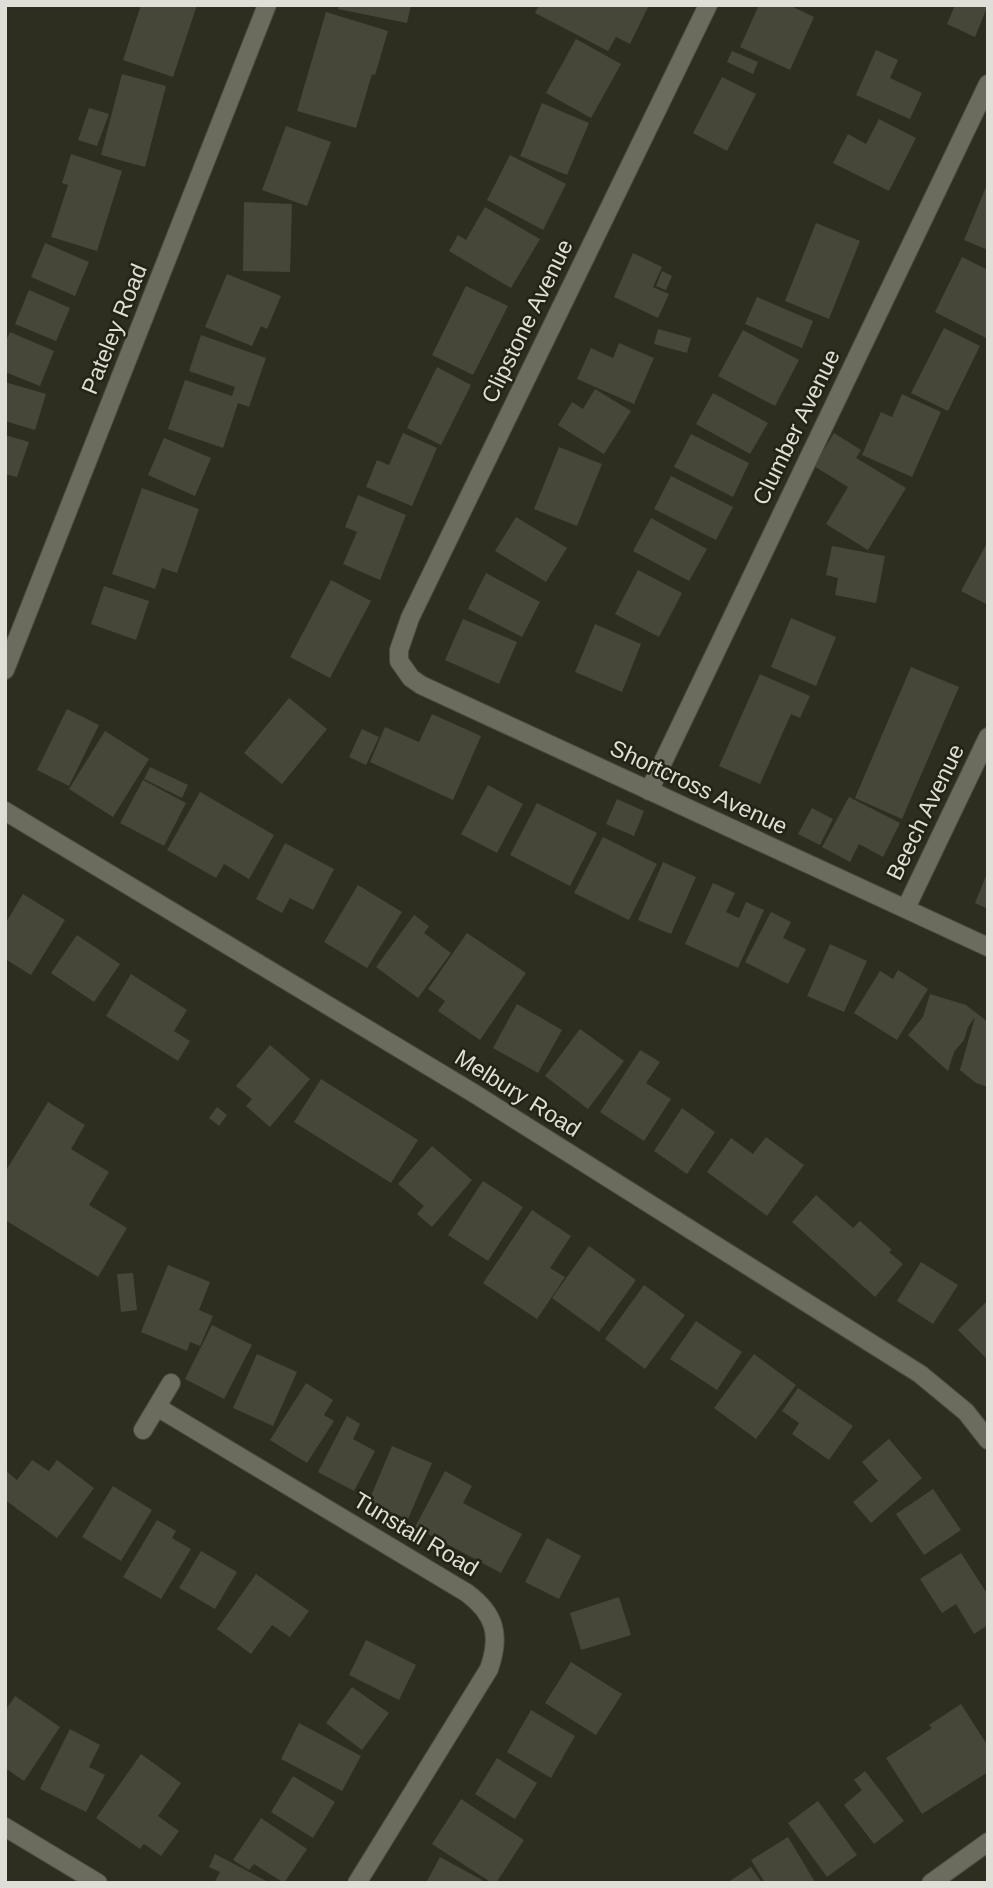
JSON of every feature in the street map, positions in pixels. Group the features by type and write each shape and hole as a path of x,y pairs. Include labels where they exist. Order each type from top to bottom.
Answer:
{"street":[{"name":"Pateley Road","path":"5,670 267,5"},
{"name":"Clipstone Avenue","path":"399,661 399,650 410,618 708,5"},
{"name":"Clumber Avenue","path":"649,791 988,84"},
{"name":"Shortcross Avenue","path":"399,661 411,678 421,685 988,947"},
{"name":"Beech Avenue","path":"906,908 988,737"},
{"name":"Melbury Road","path":"5,811 475,1094 920,1374 966,1412 988,1440"},
{"path":"143,1430 171,1383"},
{"name":"Tunstall Road","path":"158,1407 467,1593 481,1603 489,1614 496,1641 489,1669 357,1883"},
{"path":"5,1828 99,1883"},
{"path":"931,1883 988,1842"}],"building":[{"path":"141,5 197,5 173,77 123,60"},
{"path":"339,5 411,5 407,23 338,9"},
{"path":"539,5 649,5 630,44 616,37 608,51 535,13"},
{"path":"759,5 789,5 814,17 790,70 740,47"},
{"path":"955,5 988,5 975,37 947,24"},
{"path":"326,12 388,31 356,128 297,111"},
{"path":"576,39 621,64 591,118 546,93"},
{"path":"876,50 898,60 890,78 922,93 910,119 856,95"},
{"path":"732,51 758,62 753,74 727,62"},
{"path":"122,74 166,86 145,167 101,155"},
{"path":"722,77 756,94 727,151 693,133"},
{"path":"542,103 589,123 567,175 520,156"},
{"path":"89,108 109,114 97,146 78,140"},
{"path":"879,119 916,138 889,191 833,163 848,134 866,144"},
{"path":"286,126 331,142 307,206 262,190"},
{"path":"71,154 122,171 97,251 51,237 68,185 62,183"},
{"path":"510,155 566,184 543,230 487,200"},
{"path":"988,182 988,250 964,240"},
{"path":"244,202 292,204 290,272 243,271"},
{"path":"485,207 540,239 511,288 449,251 458,235 466,240"},
{"path":"816,223 860,241 829,319 785,301"},
{"path":"45,243 89,262 75,296 31,277"},
{"path":"633,253 662,267 653,287 669,294 658,318 614,297"},
{"path":"962,257 988,270 986,338 935,312"},
{"path":"662,271 672,276 666,290 656,286"},
{"path":"227,274 281,296 267,329 261,326 252,346 205,327"},
{"path":"466,286 508,306 473,375 432,355"},
{"path":"29,290 70,308 56,341 15,324"},
{"path":"757,297 813,321 802,348 745,324"},
{"path":"944,328 980,346 948,411 911,393"},
{"path":"658,329 691,338 687,353 654,344"},
{"path":"743,330 799,360 775,406 718,376"},
{"path":"10,332 54,351 40,386 5,372 5,343"},
{"path":"201,335 266,358 249,407 238,403 223,448 168,429 185,380 232,396 235,387 189,371"},
{"path":"619,343 654,358 634,404 577,379 591,348 613,358"},
{"path":"437,367 471,385 441,445 407,428"},
{"path":"5,382 46,394 35,430 5,421"},
{"path":"595,389 631,411 604,454 558,425 572,402 583,409"},
{"path":"713,393 768,423 750,454 696,424"},
{"path":"902,394 941,412 912,477 862,455 881,412 892,417"},
{"path":"403,433 437,448 412,506 366,487 377,460 389,465"},
{"path":"834,433 861,450 856,458 906,488 868,550 826,524 848,487 814,466"},
{"path":"691,434 749,463 733,497 674,467"},
{"path":"5,435 29,442 17,477 5,474"},
{"path":"164,438 211,458 195,496 148,475"},
{"path":"559,447 602,464 577,526 534,509"},
{"path":"671,476 733,507 716,540 654,509"},
{"path":"142,488 199,509 177,573 162,568 155,589 112,574"},
{"path":"358,495 406,515 380,580 343,564 357,532 345,527"},
{"path":"516,517 567,548 546,582 495,551"},
{"path":"651,518 707,549 689,581 633,551"},
{"path":"988,541 988,599 986,604 961,591"},
{"path":"832,546 885,556 876,603 835,595 838,578 826,575"},
{"path":"638,570 682,593 659,637 615,614"},
{"path":"486,573 540,602 522,637 468,609"},
{"path":"331,580 371,601 330,678 290,657"},
{"path":"104,586 149,601 136,640 91,624"},
{"path":"791,618 836,637 816,686 771,667"},
{"path":"463,619 517,642 499,684 445,660"},
{"path":"595,624 641,644 622,692 575,672"},
{"path":"911,667 959,687 902,819 855,798"},
{"path":"760,674 810,696 800,718 791,714 760,784 719,766"},
{"path":"289,698 327,729 282,784 244,753"},
{"path":"67,709 99,725 69,786 37,770"},
{"path":"432,714 481,736 453,800 370,762 385,727 419,742"},
{"path":"362,729 379,737 366,765 349,757"},
{"path":"105,731 149,759 113,817 69,789"},
{"path":"150,767 188,785 182,798 144,779"},
{"path":"143,780 186,803 164,846 120,823"},
{"path":"488,785 523,804 497,853 461,834"},
{"path":"200,792 274,835 249,879 224,864 216,878 167,850"},
{"path":"849,797 900,823 883,857 859,844 850,862 822,847"},
{"path":"617,799 644,811 634,836 606,824"},
{"path":"537,803 597,833 570,886 510,855"},
{"path":"812,808 833,819 820,845 798,834"},
{"path":"603,837 657,864 629,920 574,893"},
{"path":"285,843 334,869 313,910 290,898 282,913 256,899"},
{"path":"663,862 696,877 671,934 638,920"},
{"path":"988,871 988,909 975,903"},
{"path":"713,883 735,893 726,912 739,918 746,902 764,910 738,968 685,944"},
{"path":"358,885 402,912 367,968 324,942"},
{"path":"23,894 65,920 31,975 5,959 5,924"},
{"path":"771,912 791,922 783,938 806,949 788,984 745,962"},
{"path":"414,915 429,926 424,933 451,953 418,998 376,967"},
{"path":"467,933 526,973 480,1040 438,1011 445,1001 428,989"},
{"path":"77,935 120,964 94,1002 51,973"},
{"path":"830,944 867,961 844,1012 807,996"},
{"path":"898,970 928,989 897,1040 854,1013 880,971 893,979"},
{"path":"131,974 187,1010 174,1031 190,1041 178,1061 106,1016"},
{"path":"930,994 966,1005 988,1022 988,1087 976,1083 960,1070 975,1017 964,1040 954,1052 948,1071 908,1035 923,1017"},
{"path":"517,1004 562,1030 538,1073 493,1048"},
{"path":"580,1029 624,1061 588,1109 545,1076"},
{"path":"270,1045 310,1079 270,1127 246,1106 252,1099 236,1086"},
{"path":"640,1050 660,1062 646,1083 671,1099 644,1141 600,1112"},
{"path":"321,1079 418,1140 391,1183 294,1122"},
{"path":"48,1102 85,1125 71,1149 109,1172 89,1205 127,1228 98,1277 5,1220 5,1172"},
{"path":"217,1107 227,1115 219,1126 209,1118"},
{"path":"682,1108 715,1132 687,1174 654,1151"},
{"path":"766,1137 804,1165 767,1216 707,1172 731,1138 753,1154"},
{"path":"432,1146 472,1180 432,1227 417,1214 424,1206 398,1184"},
{"path":"483,1181 523,1207 488,1261 448,1235"},
{"path":"816,1195 853,1228 860,1221 892,1250 889,1252 903,1264 875,1297 792,1222"},
{"path":"532,1210 571,1236 550,1268 565,1277 537,1319 483,1283"},
{"path":"589,1246 636,1280 599,1332 552,1298"},
{"path":"921,1262 958,1285 933,1324 897,1301"},
{"path":"168,1265 210,1282 199,1310 213,1316 200,1346 190,1342 187,1351 141,1332"},
{"path":"133,1273 137,1310 121,1312 117,1274"},
{"path":"644,1285 685,1315 645,1369 605,1339"},
{"path":"988,1300 988,1360 958,1330"},
{"path":"696,1321 742,1352 717,1390 670,1359"},
{"path":"212,1325 252,1345 224,1399 185,1379"},
{"path":"257,1354 297,1372 273,1426 233,1408"},
{"path":"754,1354 796,1385 756,1439 714,1408"},
{"path":"306,1383 333,1400 324,1415 334,1421 307,1463 270,1440"},
{"path":"798,1388 853,1426 829,1460 792,1434 799,1423 782,1411"},
{"path":"347,1416 360,1424 353,1439 375,1451 354,1491 318,1472"},
{"path":"889,1439 922,1478 871,1523 853,1502 878,1481 862,1462"},
{"path":"392,1446 432,1463 408,1519 368,1503"},
{"path":"32,1460 49,1471 57,1460 94,1488 57,1538 5,1500 5,1470 17,1480"},
{"path":"445,1471 472,1486 463,1503 522,1534 501,1573 415,1527"},
{"path":"113,1486 152,1510 121,1561 82,1537"},
{"path":"933,1489 961,1530 924,1555 896,1514"},
{"path":"157,1520 176,1531 172,1538 191,1549 161,1599 123,1577"},
{"path":"547,1538 581,1556 559,1599 525,1582"},
{"path":"201,1551 237,1572 215,1609 179,1588"},
{"path":"961,1553 988,1595 988,1625 974,1634 956,1604 942,1613 920,1579"},
{"path":"256,1574 309,1611 290,1637 272,1625 251,1654 217,1629"},
{"path":"619,1597 631,1635 581,1650 570,1613"},
{"path":"366,1640 416,1665 399,1700 349,1675"},
{"path":"571,1662 622,1694 596,1735 545,1703"},
{"path":"352,1687 389,1713 362,1750 326,1723"},
{"path":"15,1696 60,1727 24,1781 5,1768 5,1711"},
{"path":"961,1704 988,1746 988,1772 922,1814 886,1758 932,1728 929,1725"},
{"path":"531,1710 575,1736 551,1778 507,1752"},
{"path":"299,1723 361,1756 342,1791 281,1759"},
{"path":"70,1729 100,1745 89,1767 105,1775 86,1812 40,1789"},
{"path":"141,1754 181,1783 158,1816 179,1831 161,1856 144,1844 140,1849 96,1818"},
{"path":"497,1758 537,1783 515,1819 475,1794"},
{"path":"865,1771 904,1821 874,1844 844,1805 862,1790 854,1780"},
{"path":"293,1776 335,1802 313,1838 271,1812"},
{"path":"461,1799 524,1840 496,1883 432,1844"},
{"path":"818,1801 857,1855 827,1877 788,1823"},
{"path":"261,1818 307,1849 284,1883 254,1864 249,1870 233,1860"},
{"path":"788,1837 815,1882 765,1883 751,1860"},
{"path":"215,1854 270,1883 214,1883 220,1872 209,1867"},
{"path":"440,1857 482,1880 481,1883 426,1883"},
{"path":"751,1867 762,1883 727,1883"}]}
